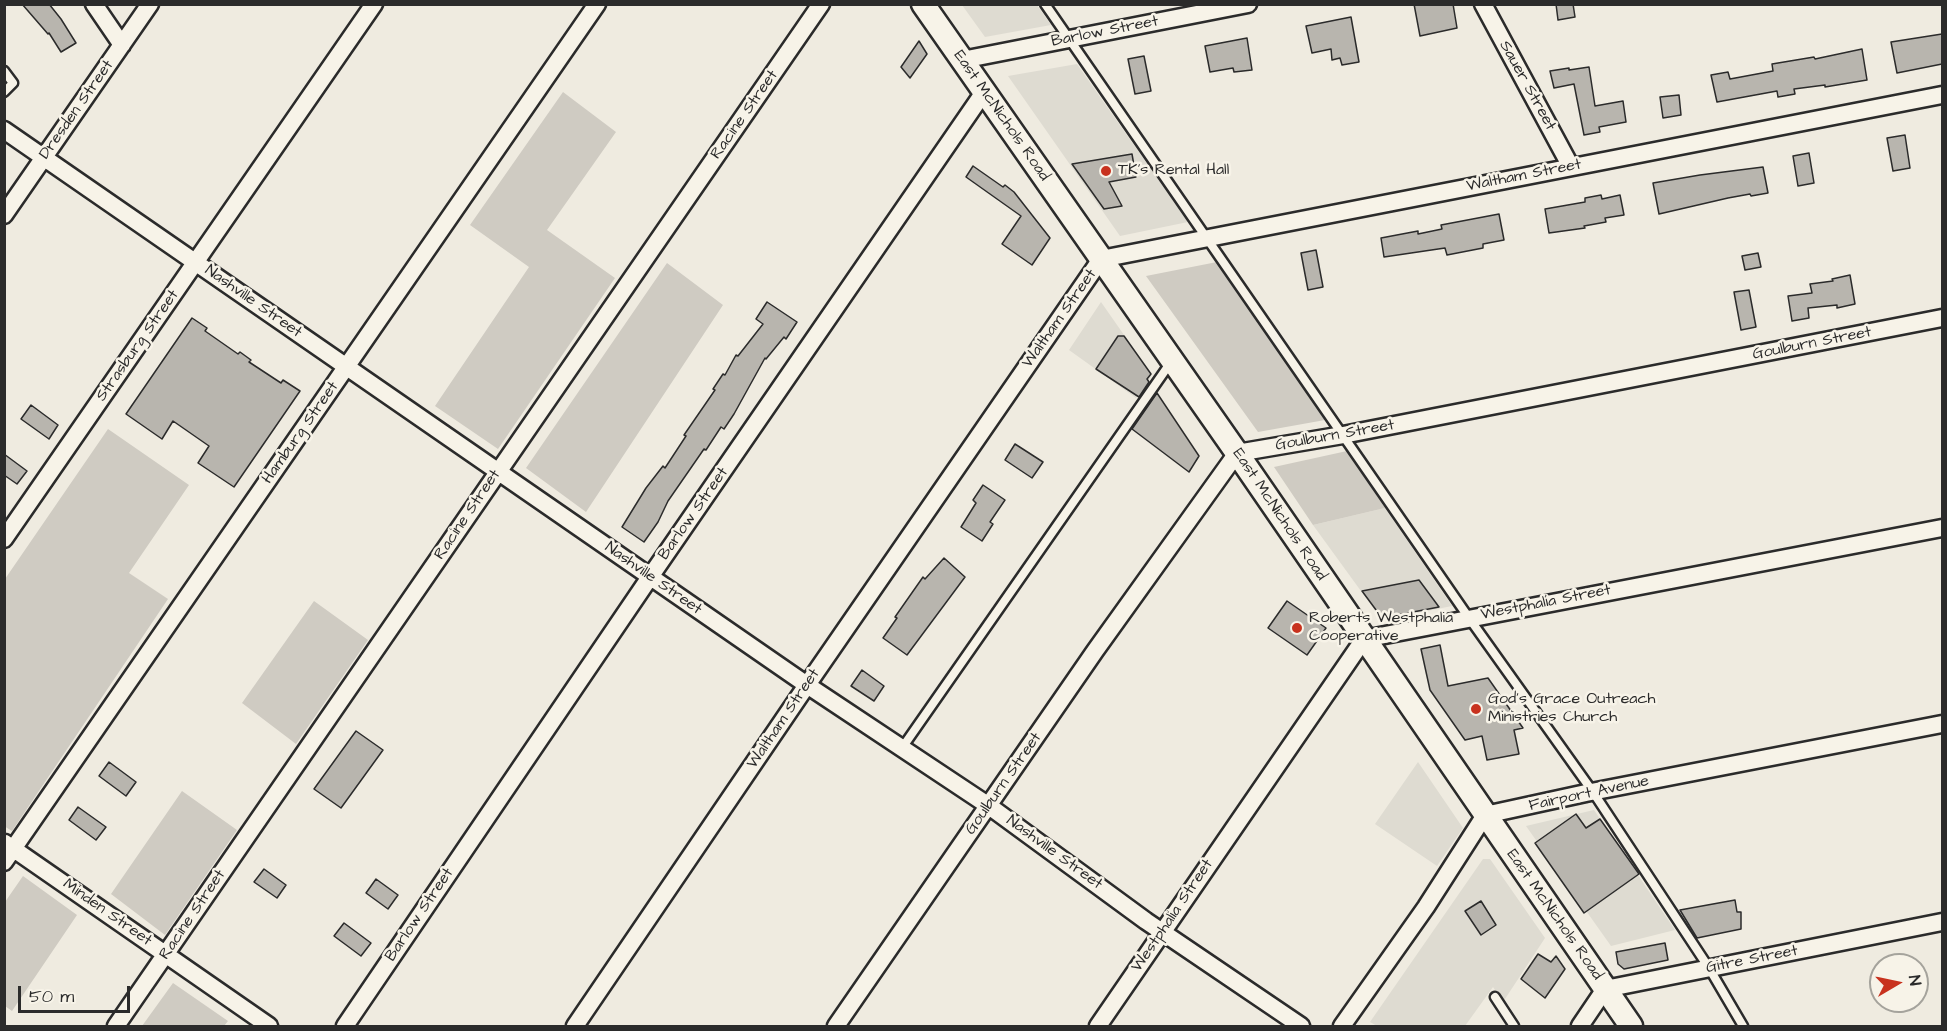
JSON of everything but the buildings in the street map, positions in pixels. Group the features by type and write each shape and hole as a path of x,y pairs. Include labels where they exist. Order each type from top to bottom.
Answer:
{"street":[{"path":"94,4 122,45"},
{"name":"Dresden Street","path":"4,215 150,4"},
{"name":"Strasburg Street","path":"4,539 374,4"},
{"name":"Hamburg Street","path":"8,851 347,367 597,4"},
{"name":"Racine Street","path":"116,1026 821,4"},
{"name":"East McNichols Road","path":"923,4 1237,453 1631,1026"},
{"name":"Barlow Street","path":"962,60 1248,4"},
{"name":"Sauer Street","path":"1483,4 1571,167"},
{"name":"Barlow Street","path":"345,1026 984,92"},
{"name":"Waltham Street","path":"574,1026 1101,259 1942,95"},
{"name":"Nashville Street","path":"4,130 807,685 989,806 1163,931 1301,1026"},
{"name":"Goulburn Street","path":"836,1026 1095,651 1237,453 1343,435 1942,318"},
{"name":"Westphalia Street","path":"1098,1026 1364,639 1942,528"},
{"name":"Fairport Avenue","path":"1485,815 1942,724"},
{"path":"1342,1026 1426,906 1485,815"},
{"name":"Minden Street","path":"8,851 166,954 268,1026"},
{"name":"Gitre Street","path":"1605,989 1942,922"},
{"path":"1580,1026 1605,989"}],"lane":[{"path":"1045,4 1469,618 1593,792 1709,968 1743,1026"},
{"path":"4,71 13,83 4,92"},
{"path":"902,748 1172,360"},
{"path":"1495,997 1514,1026"}],"shaded area":[{"path":"962,5 1037,5 1051,25 985,37"},
{"path":"1077,64 1188,222 1120,236 1008,76"},
{"path":"563,92 616,132 547,230 615,278 498,449 435,406 529,267 470,225"},
{"path":"1217,262 1325,420 1258,432 1146,276"},
{"path":"667,263 723,305 586,512 526,468"},
{"path":"1101,302 1152,375 1136,398 1069,350"},
{"path":"108,429 189,485 129,573 168,599 12,831 4,826 5,579"},
{"path":"1347,451 1385,508 1313,525 1274,467"},
{"path":"1385,508 1452,606 1382,620 1313,525"},
{"path":"314,601 368,640 296,744 242,703"},
{"path":"1418,762 1463,828 1437,866 1375,824"},
{"path":"182,791 237,830 165,935 111,894"},
{"path":"1594,810 1675,930 1611,946 1526,826"},
{"path":"1483,859 1490,859 1545,938 1503,1002 1493,987 1465,1026 1377,1026 1370,1022"},
{"path":"23,876 77,915 12,1011 5,1006 5,902"},
{"path":"173,983 228,1021 224,1026 142,1026"}],"place":[{"name":"TK's Rental Hall","path":"1106,171"},
{"name":"Roberts Westphalia Cooperative","path":"1297,628"},
{"name":"God's Grace Outreach Ministries Church","path":"1476,709"}]}
